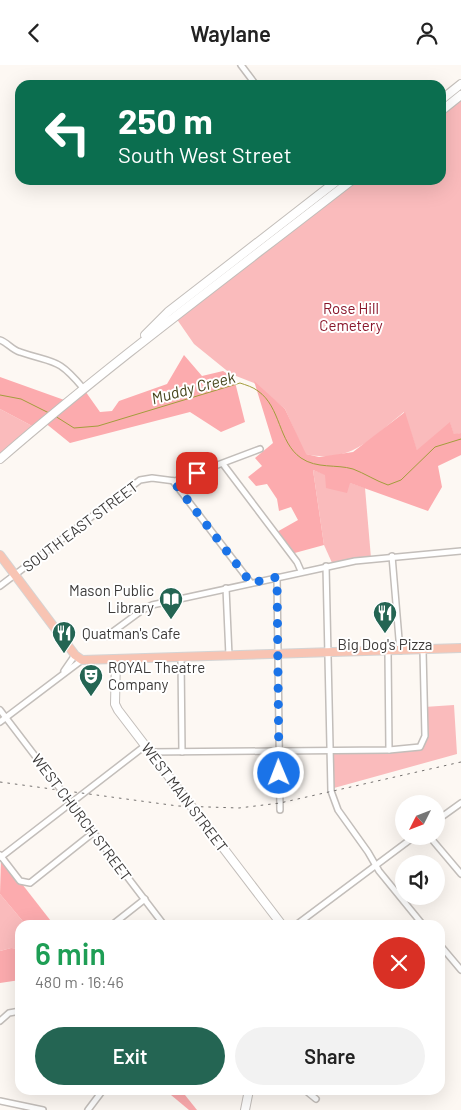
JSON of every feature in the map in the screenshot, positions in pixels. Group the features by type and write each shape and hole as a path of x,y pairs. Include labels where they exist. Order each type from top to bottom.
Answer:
{"main road":[{"path":"446,96 461,85"},
{"path":"446,107 461,95"},
{"path":"137,344 168,312 330,185"},
{"path":"0,459 82,388 137,344 176,318 345,185"},
{"path":"0,555 75,655 82,659 228,657 461,649"},
{"name":"WEST MAIN STREET","path":"116,659 115,703 278,920"},
{"path":"245,1110 248,1095"}],"street":[{"path":"240,65 252,80"},
{"path":"338,185 340,189"},
{"path":"0,340 17,352 56,362 68,370 82,388"},
{"name":"SOUTH EAST STREET","path":"0,587 133,484 152,478 173,481 260,449"},
{"path":"223,463 297,562 301,571"},
{"path":"173,481 251,583"},
{"path":"107,636 148,607 326,566 392,556 461,551"},
{"path":"392,556 400,651"},
{"path":"326,566 330,787 334,803 376,865 419,920"},
{"path":"277,577 280,810"},
{"path":"226,589 228,657"},
{"path":"94,832 34,882 25,883 17,878 1,856 148,749 182,752 389,750 421,746 425,736 423,650"},
{"path":"388,652 389,750"},
{"path":"62,673 75,655"},
{"path":"181,657 182,752"},
{"path":"0,722 82,659"},
{"name":"WEST CHURCH STREET","path":"0,710 160,920"},
{"path":"445,815 461,803"},
{"path":"303,920 403,845"},
{"path":"437,845 461,874"},
{"path":"118,920 145,899"},
{"path":"445,951 461,970"},
{"path":"0,1021 9,1013 15,1012"},
{"path":"88,1110 99,1095"},
{"path":"311,1095 316,1099"},
{"path":"0,1101 43,1110"}],"green space":[{"name":"Rose Hill Cemetery","path":"461,95 461,433 454,435 450,423 417,451 404,412 371,439 348,452 321,456 305,454 285,409 254,383 231,374 194,344 176,318 346,185 446,185 446,107"},
{"path":"0,409 36,428 0,459"},
{"path":"313,470 365,488 371,558 333,565 324,545"},
{"path":"454,705 457,754 334,788 331,786 329,750 417,748 423,745 424,707"},
{"path":"0,894 22,920 15,920 15,948 0,951"}],"shaded area":[{"path":"184,355 202,376 223,371 234,378 245,422 221,432 190,412 70,443 44,422 36,428 0,409 0,377 67,401 83,388 100,412 112,411 119,401 167,384"},
{"path":"254,381 285,409 306,454 319,457 353,452 405,412 417,450 450,422 454,434 461,433 461,455 438,466 442,487 428,511 350,483 347,493 326,488 325,475 313,470 324,545 291,554 275,533 298,520 291,507 279,511 277,499 267,484 256,486 248,477 262,466 255,458 273,443"},
{"path":"1,857 50,920 22,920 0,894"},
{"path":"15,948 15,981 0,983 0,951"},
{"path":"171,1095 185,1095 197,1110 189,1110"}],"waterway":[{"name":"Muddy Creek","path":"55,416 74,428 98,426 240,383 254,388 266,398 276,415 288,443 301,458 313,464 353,469 388,485 401,480 435,447 461,439"},
{"name":"Muddy Creek","path":"0,395 21,399 49,413"}],"railway":[{"path":"0,782 178,806 239,808 280,803 461,762"}],"place":[{"name":"Mason Public Library","path":"171,620"},
{"name":"Big Dog's Pizza","path":"385,634"},
{"name":"Quatman's Cafe","path":"64,654"},
{"name":"ROYAL Theatre Company","path":"91,697"}],"route":[{"path":"197,473 173,481 225,546 251,583 277,577 279,773"}]}
